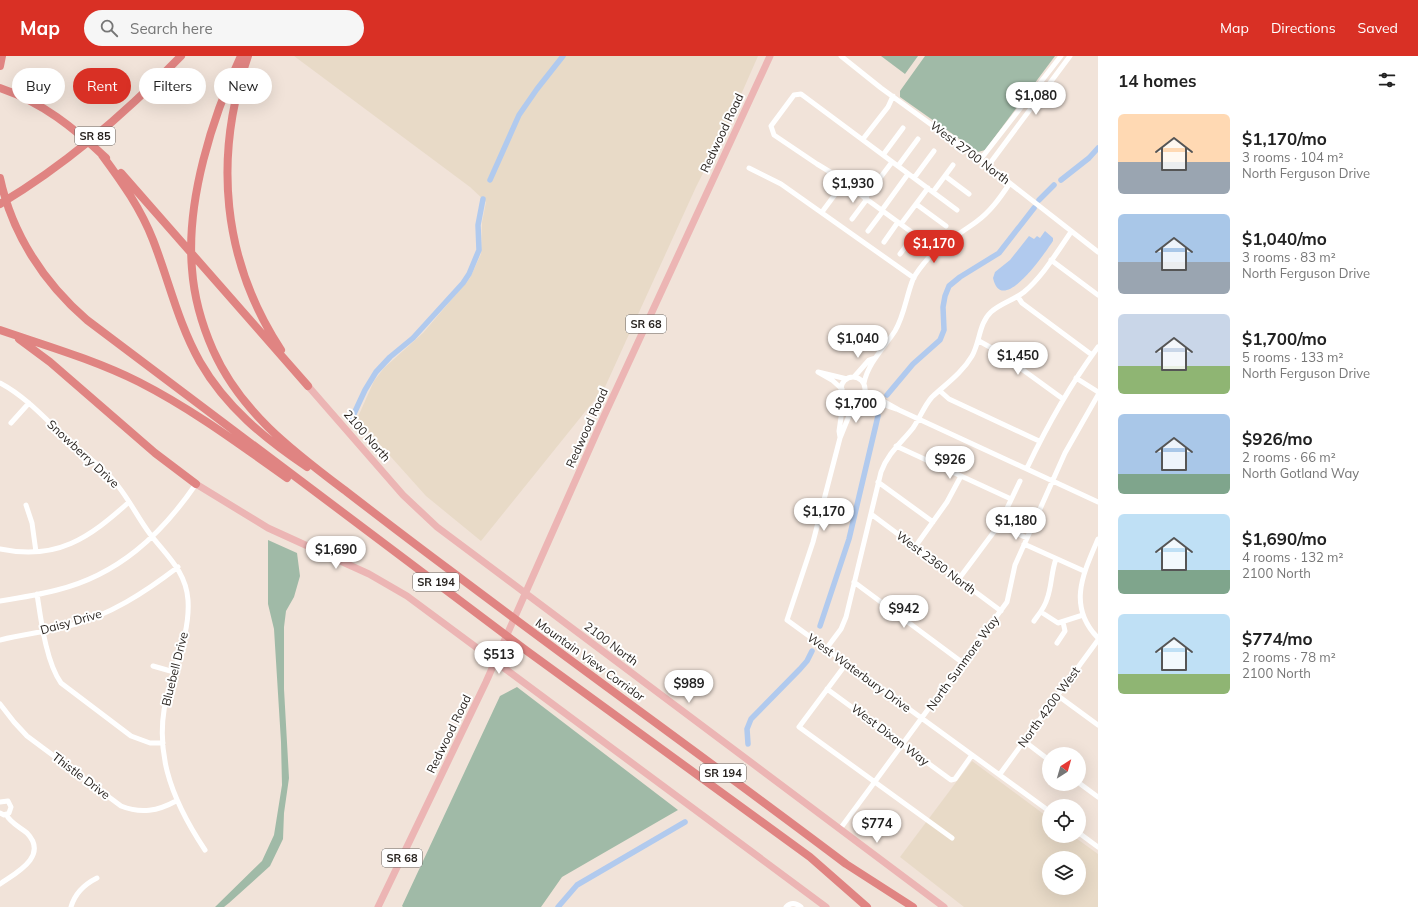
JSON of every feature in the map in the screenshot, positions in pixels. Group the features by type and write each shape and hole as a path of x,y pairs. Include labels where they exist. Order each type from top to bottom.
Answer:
{"highway":[{"path":"0,66 2,56"},
{"name":"SR 85","path":"0,204 49,171 90,140 135,101 181,56"},
{"path":"241,56 223,99 210,139 192,223 191,256 193,280 204,328 227,377 243,401 262,422 295,452 412,542"},
{"path":"248,56 235,100 228,149 227,190 232,232 246,279 262,316 285,355 308,386"},
{"path":"0,88 12,92 44,108 73,128 99,152 127,180 308,386"},
{"path":"99,152 125,187 142,216 153,239 187,336 208,374 225,397 243,418 263,436 412,542"},
{"path":"0,179 20,235 38,266 52,286 77,312 386,546"},
{"path":"0,330 94,362 158,392 216,428 386,546"},
{"path":"0,330 19,340 40,354 155,453 196,484"},
{"name":"Mountain View Corridor","path":"412,542 535,635 846,864 913,907"},
{"name":"SR 194","path":"386,546 527,651 810,857 867,907"}],"main road":[{"name":"Redwood Road","path":"379,907 496,661 604,416 770,56"},
{"name":"2100 North","path":"308,386 419,510 450,537 944,907"},
{"path":"196,484 268,528 370,574 397,589 428,610 826,907"}],"street":[{"name":"West 2700 North","path":"841,56 988,166 1098,252"},
{"path":"980,160 1061,56"},
{"path":"988,166 1070,56"},
{"path":"936,250 845,181 774,135 771,126 794,95 801,94 957,210"},
{"path":"863,139 888,107 893,96"},
{"path":"883,155 903,128"},
{"path":"898,166 918,140"},
{"path":"914,178 934,151"},
{"path":"852,219 892,162"},
{"path":"934,192 953,165"},
{"path":"749,168 781,184 914,278"},
{"path":"868,231 908,174"},
{"path":"945,176 969,194"},
{"path":"822,212 845,181"},
{"path":"840,438 846,426 852,406 865,391 864,383 866,373 875,358 891,338 900,322 914,278 925,262 940,245 977,221 991,209 1001,198 1010,183"},
{"path":"884,242 928,188"},
{"path":"916,204 946,226"},
{"path":"826,649 845,622 878,482 884,463 919,419 929,401 964,368 972,357 987,316 998,307 1018,297 1031,286 1071,232"},
{"path":"900,254 915,234"},
{"path":"1051,260 1098,295"},
{"path":"1018,297 1022,303 1092,355"},
{"path":"979,341 997,350 1063,399"},
{"path":"1026,468 1063,399 1098,347"},
{"path":"842,389 832,380 818,372 847,379 854,377 869,360 875,358"},
{"path":"854,377 864,383"},
{"path":"1076,378 1098,392"},
{"path":"840,438 839,431 844,397 842,386 847,379"},
{"name":"Snowberry Drive","path":"0,383 29,403 118,485 153,538"},
{"path":"865,391 899,410 1098,502"},
{"path":"940,391 949,399 1040,441"},
{"name":"North Sunmore Way","path":"840,829 1001,611 1009,596 1013,571 1053,481 1078,430 1098,396"},
{"path":"844,397 851,401 858,400 899,410"},
{"path":"11,424 29,403"},
{"name":"West Waterbury Drive","path":"840,438 813,542 787,620 1042,806"},
{"path":"896,446 1011,499"},
{"path":"915,547 951,497 961,476"},
{"path":"958,580 999,525 1020,481"},
{"path":"878,482 933,522"},
{"path":"0,601 68,587 102,573 124,560 153,538 180,507 196,484"},
{"path":"0,550 36,552 61,548 82,539 100,528 129,502"},
{"path":"26,505 32,523 36,552"},
{"name":"West 2360 North","path":"871,514 1001,611"},
{"path":"999,525 1056,558 1084,571"},
{"name":"Bluebell Drive","path":"153,538 178,567 186,586 188,606 185,634 164,710 163,743 168,774 176,801 189,827 205,850"},
{"path":"1098,539 1084,571 1080,599 1089,628 1098,639"},
{"path":"1034,621 1041,612 1047,599 1052,569 1056,558"},
{"name":"Daisy Drive","path":"0,640 82,622 119,607 147,590 178,567"},
{"path":"854,582 963,663"},
{"path":"37,594 52,667 58,678 66,687 131,736 150,743 163,743"},
{"path":"1041,612 1056,622 1063,622 1084,615"},
{"path":"1057,643 1065,631 1063,622"},
{"name":"North 4200 West","path":"1000,774 1098,639"},
{"path":"846,664 799,727 952,838"},
{"path":"154,666 174,672"},
{"name":"West Dixon Way","path":"827,689 953,780 972,755"},
{"path":"1057,695 1098,726"},
{"name":"Thistle Drive","path":"0,704 27,736 121,806 132,810 148,811 176,801"},
{"path":"1024,741 1042,755"},
{"path":"1086,788 1098,797"},
{"path":"0,802 5,800 11,804 10,812 6,814"},
{"path":"0,813 6,814 8,818 28,834 32,841 33,851 29,862 20,871 0,884"},
{"path":"1086,838 1098,847"},
{"path":"71,907 83,886 97,878"},
{"path":"786,907 792,903 801,907"}],"shaded area":[{"path":"294,56 758,56 729,122 696,187 605,387 481,541 426,496 357,419 374,381 384,368 423,333 470,278 481,254 482,222 486,202 470,187"},
{"path":"972,761 1042,813 1042,843 1083,843 1098,854 1098,907 964,907 900,857"}],"green space":[{"path":"881,56 918,56 905,74"},
{"path":"925,56 1055,56 985,150 978,152 900,97 900,91"},
{"path":"268,540 297,553 300,576 294,597 286,611 284,627 284,689 289,778 284,813 283,839 270,866 224,907 215,907 262,861 274,835 282,785 281,742 274,629 268,604"},
{"path":"517,687 678,810 562,877 541,907 403,907 402,906 500,696"}],"water":[{"path":"1045,231 1053,238 1053,241 1033,268 1014,287 1005,290 998,288 993,278 995,272 1010,260 1029,236 1034,239 1037,236 1040,238"}],"waterway":[{"path":"490,180 519,115 563,56"},
{"path":"1061,180 1089,158 1098,148"},
{"path":"1039,200 1054,185"},
{"path":"352,418 365,390 376,372 390,357 413,338 463,283 469,274 479,250 478,225 483,199"},
{"path":"887,395 913,364 940,340 944,330 943,307 949,286 960,277 999,253 1034,208"},
{"path":"820,626 849,539 878,416"},
{"path":"748,744 747,729 751,719 800,669 807,661 812,651"},
{"path":"558,907 577,885 685,822"}]}
